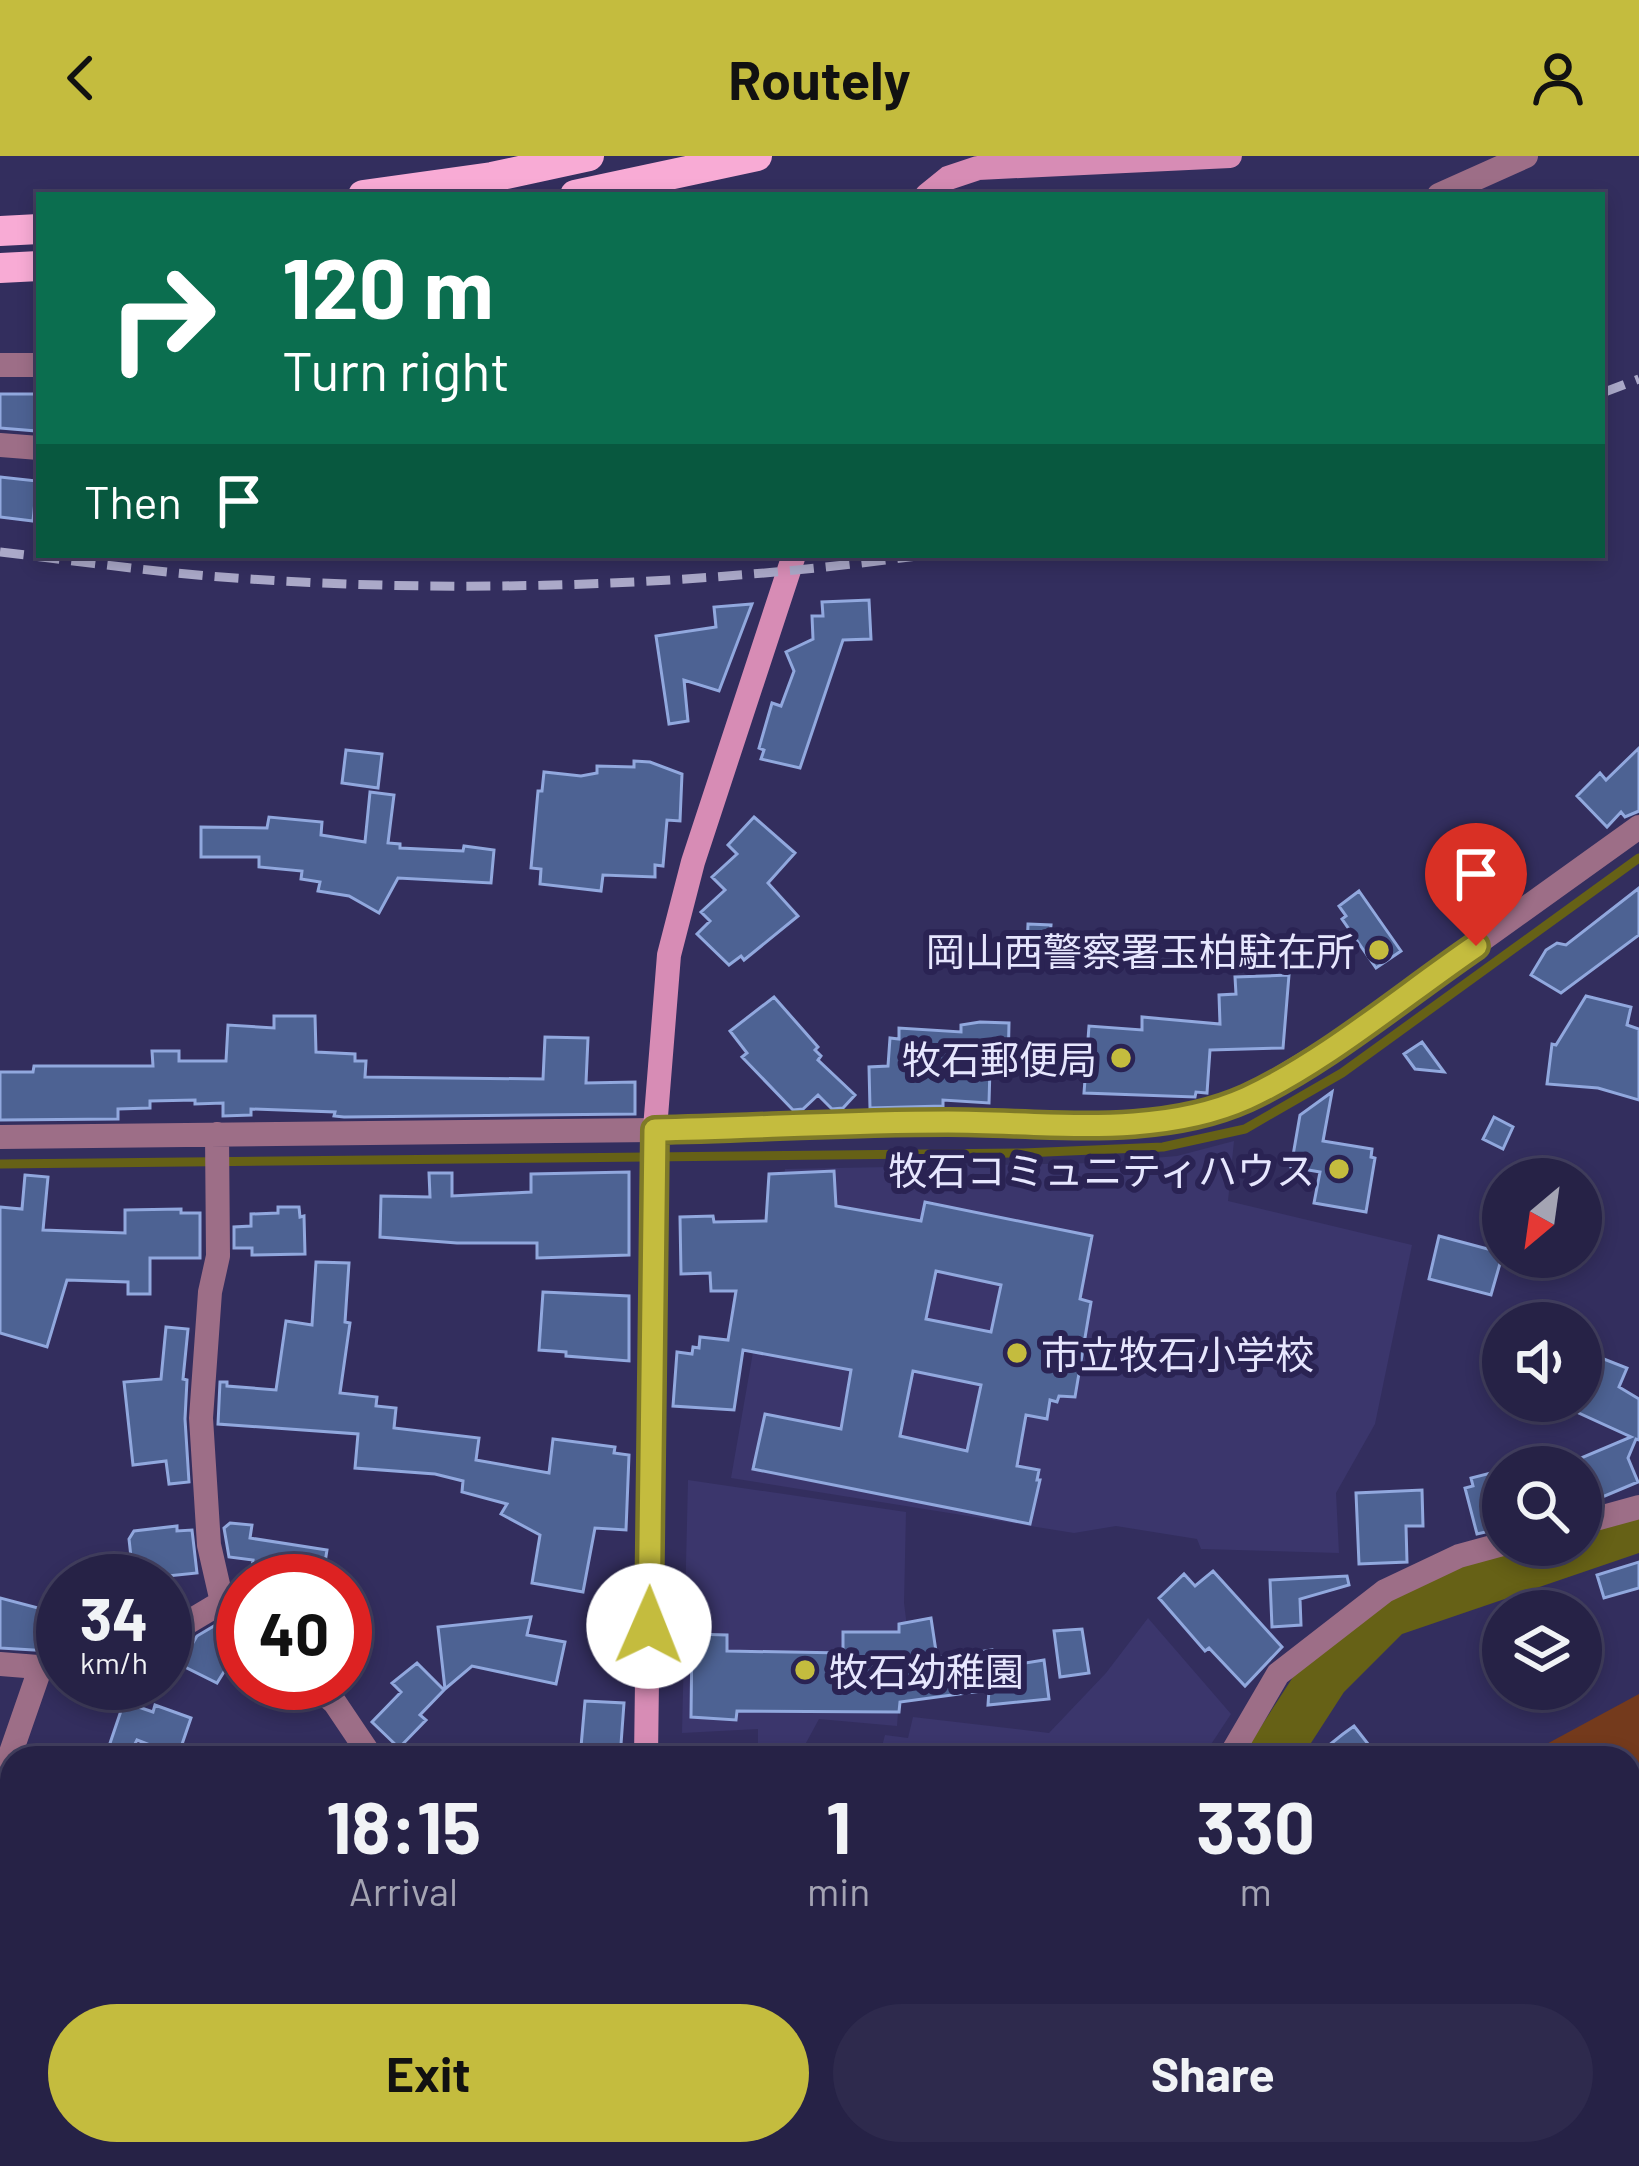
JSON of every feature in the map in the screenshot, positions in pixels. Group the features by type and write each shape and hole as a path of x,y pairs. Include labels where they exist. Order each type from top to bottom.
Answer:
{"main road":[{"path":"383,192 589,156"},
{"path":"588,192 757,156"},
{"path":"0,231 36,229"},
{"path":"0,268 36,266"}],"street":[{"path":"931,192 948,178 978,168 1230,156"},
{"path":"1446,192 1526,156"},
{"path":"0,365 36,365"},
{"path":"0,445 36,448"},
{"path":"646,1746 654,1149 669,955 677,915 793,558"},
{"path":"0,1137 217,1152 654,1149 944,1122 1125,1124 1185,1118 1247,1098 1335,1045 1639,827"},
{"path":"216,1576 209,1545 202,1418 210,1292 218,1256 217,1152"},
{"path":"1602,1517 1639,1507"},
{"path":"1236,1746 1278,1674 1385,1591 1482,1550"},
{"path":"0,1664 36,1667"},
{"path":"17,1746 36,1704"},
{"path":"340,1710 363,1746"}],"shaded area":[{"path":"1234,1141 1228,1201 1412,1245 1375,1424 1336,1493 1339,1553 1201,1549 1197,1539 1116,1526 1074,1533 731,1478 785,1169 1092,1163 1177,1156"},
{"path":"688,1480 906,1512 904,1603 915,1691 899,1699 897,1726 819,1719 804,1746 758,1746 758,1729 682,1733"},
{"path":"1148,1618 1231,1714 1210,1746 882,1746 885,1735 908,1738 913,1717 1049,1733 1106,1673"},
{"path":"1639,1694 1639,1746 1543,1746"}],"building":[{"path":"0,394 36,394 36,431 0,428"},
{"path":"0,477 36,481 33,521 0,517"},
{"path":"869,600 871,639 843,640 800,768 761,759 764,750 759,748 772,703 781,706 794,671 786,652 813,639 812,616 823,616 822,602"},
{"path":"752,604 719,691 684,680 688,721 669,724 656,636 716,627 714,607"},
{"path":"1639,748 1639,811 1625,817 1621,812 1607,827 1577,796 1600,773 1606,780"},
{"path":"346,750 382,754 378,788 342,783"},
{"path":"634,761 682,774 680,821 667,820 663,866 655,865 655,877 603,875 601,891 540,884 541,869 531,868 544,772 581,776 597,773 597,766 634,767"},
{"path":"370,792 394,795 388,843 400,844 400,848 494,850 491,883 398,878 379,913 349,896 318,891 320,882 301,879 302,871 259,867 259,857 201,857 201,827 267,828 269,817 322,822 321,835 365,842"},
{"path":"754,817 795,853 768,883 798,916 744,960 741,956 729,965 697,934 710,921 701,912 725,890 712,877 737,854 728,845"},
{"path":"1639,888 1639,935 1561,993 1531,975 1546,950 1557,943 1566,945"},
{"path":"1359,891 1401,951 1376,968 1342,919 1346,916 1339,906"},
{"path":"1028,924 1051,925 1049,949 1027,948"},
{"path":"1289,975 1283,1048 1210,1050 1207,1093 1196,1092 1195,1097 1084,1093 1089,1026 1142,1030 1142,1017 1220,1024 1219,995 1236,994 1235,977"},
{"path":"1586,996 1631,1007 1627,1025 1639,1029 1639,1100 1598,1088 1547,1084 1552,1044 1556,1045"},
{"path":"774,997 818,1047 818,1060 855,1095 843,1108 832,1109 818,1095 803,1109 793,1110 742,1057 747,1053 730,1031"},
{"path":"274,1016 315,1016 316,1052 355,1054 355,1061 366,1061 365,1077 543,1079 545,1037 588,1038 586,1083 635,1082 635,1114 344,1117 334,1116 335,1112 251,1109 251,1115 223,1116 223,1103 195,1104 195,1100 150,1101 150,1108 118,1109 118,1119 0,1120 0,1072 33,1072 34,1066 153,1066 152,1051 179,1051 179,1061 226,1061 228,1025 274,1028"},
{"path":"1009,1023 1008,1069 990,1068 989,1103 943,1100 943,1106 870,1108 869,1067 888,1066 890,1038 899,1039 899,1028 961,1032 961,1025"},
{"path":"1422,1042 1444,1072 1415,1069 1404,1054"},
{"name":"牧石コミュニティハウス","path":"1332,1092 1323,1141 1372,1149 1375,1158 1366,1212 1314,1203 1320,1172 1291,1167 1300,1115"},
{"path":"1494,1117 1513,1127 1503,1149 1483,1139"},
{"path":"834,1171 836,1206 921,1221 925,1202 1092,1236 1080,1299 1091,1302 1075,1397 1050,1400 1047,1419 1026,1415 1017,1466 1039,1470 1040,1480 1030,1524 753,1469 765,1414 841,1429 851,1370 743,1350 734,1410 673,1406 677,1352 692,1354 693,1347 699,1348 700,1337 728,1340 736,1291 711,1291 710,1273 681,1274 680,1217 766,1221 769,1174","holes":["936,1271 1001,1285 991,1332 926,1319","913,1371 981,1385 967,1451 900,1436"]},
{"path":"629,1172 629,1255 537,1258 537,1243 380,1237 381,1196 430,1197 429,1173 452,1173 452,1196 531,1192 531,1174"},
{"path":"25,1175 48,1177 43,1230 125,1233 125,1210 181,1209 181,1213 200,1213 200,1258 150,1258 150,1294 128,1294 128,1282 67,1280 47,1347 0,1333 0,1207 22,1209"},
{"path":"278,1207 299,1207 300,1217 304,1216 305,1254 252,1255 252,1248 234,1248 234,1227 251,1226 251,1214 278,1213"},
{"path":"1439,1236 1482,1247 1482,1278 1496,1278 1491,1295 1429,1279"},
{"path":"316,1262 349,1263 345,1322 350,1323 340,1393 377,1397 376,1406 396,1408 394,1428 479,1438 476,1460 549,1473 553,1439 615,1447 614,1453 629,1455 626,1530 595,1528 583,1592 532,1583 540,1535 501,1514 507,1504 462,1492 463,1481 435,1474 355,1468 358,1434 218,1424 220,1382 276,1390 286,1321 312,1325"},
{"path":"543,1292 629,1296 629,1361 539,1350"},
{"path":"166,1327 188,1329 183,1379 187,1380 189,1482 169,1484 166,1461 133,1465 124,1382 161,1379"},
{"path":"1602,1358 1627,1368 1619,1387 1639,1399 1639,1440 1628,1458 1638,1482 1602,1497 1602,1449 1631,1437 1598,1422 1602,1422"},
{"path":"1482,1475 1482,1533 1477,1534 1465,1488 1473,1486 1471,1478"},
{"path":"1422,1490 1423,1526 1406,1526 1407,1562 1359,1564 1356,1493"},
{"path":"230,1523 252,1525 250,1538 327,1550 326,1554 228,1554 224,1528"},
{"path":"177,1526 177,1531 192,1530 197,1573 192,1574 192,1554 131,1554 129,1539 134,1531"},
{"path":"1639,1562 1639,1588 1604,1598 1597,1575"},
{"path":"1213,1571 1282,1647 1245,1686 1209,1648 1205,1651 1159,1598 1184,1574 1195,1586"},
{"path":"1347,1576 1349,1585 1300,1599 1301,1625 1272,1627 1270,1580"},
{"path":"0,1598 36,1607 36,1650 0,1648"},
{"path":"531,1617 527,1635 565,1642 556,1684 472,1666 445,1689 438,1627"},
{"path":"931,1618 937,1658 992,1650 995,1668 1044,1660 1049,1699 988,1705 989,1690 900,1702 899,1712 737,1711 736,1720 691,1717 692,1634 727,1635 727,1651 843,1653 843,1632 899,1632 899,1624"},
{"path":"216,1625 216,1682 192,1670 192,1644"},
{"path":"1082,1629 1089,1673 1060,1677 1054,1631"},
{"path":"417,1663 444,1690 420,1715 426,1720 401,1746 372,1722 401,1692 392,1683"},
{"path":"585,1701 624,1703 621,1746 581,1746"},
{"path":"121,1710 169,1710 191,1718 181,1746 152,1746 137,1740 134,1746 109,1746"},
{"path":"1354,1726 1370,1746 1328,1746"}],"waterway":[{"path":"0,1164 1023,1153 1163,1147 1245,1129 1342,1073 1639,858"},
{"path":"1279,1746 1324,1676 1388,1612 1639,1526"}],"railway":[{"path":"1605,392 1639,379"},
{"path":"0,552 36,556"},
{"path":"52,558 297,582 477,586 657,581 901,558"}],"place":[{"name":"岡山西警察署玉柏駐在所","path":"1379,950"},
{"name":"牧石郵便局","path":"1121,1058"},
{"name":"牧石コミュニティハウス","path":"1339,1169"},
{"name":"市立牧石小学校","path":"1017,1353"},
{"name":"牧石幼稚園","path":"805,1670"}],"route":[{"path":"649,1626 655,1130 944,1122 1125,1124 1185,1118 1247,1098 1335,1045 1476,946"}]}
